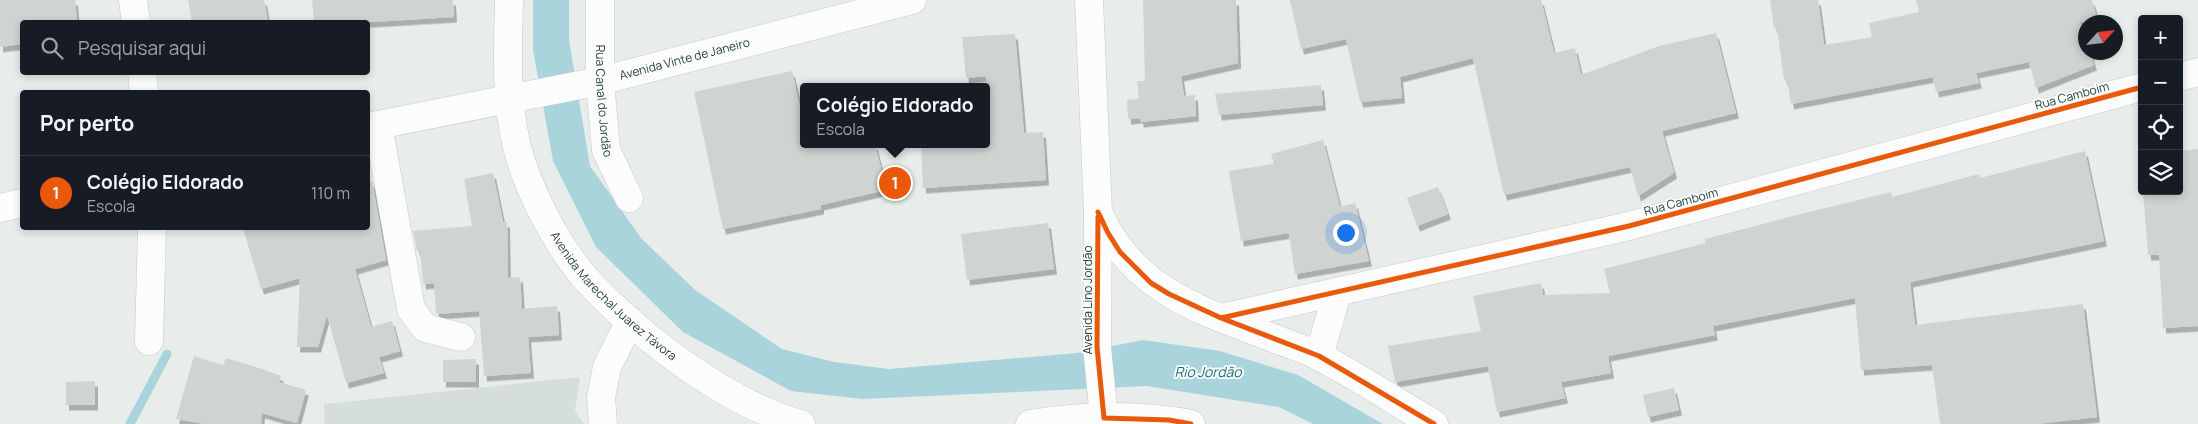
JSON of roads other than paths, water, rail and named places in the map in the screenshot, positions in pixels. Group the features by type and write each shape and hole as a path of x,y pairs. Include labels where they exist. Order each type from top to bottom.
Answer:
{"street":[{"path":"133,0 136,20"},
{"path":"509,0 511,98"},
{"name":"Rua Canal do Jordão","path":"600,0 594,82 606,150 629,198"},
{"name":"Avenida Vinte de Janeiro","path":"373,126 594,82 912,0"},
{"name":"Avenida Lino Jordão","path":"1089,0 1098,212 1097,347 1102,405"},
{"path":"2183,76 2198,72"},
{"path":"142,75 144,90"},
{"name":"Rua Camboim","path":"1221,318 1337,294 1630,226 2138,88"},
{"name":"Avenida Marechal Juarez Távora","path":"511,98 517,148 532,193 554,232 586,279 630,321 700,377 755,407 801,424"},
{"path":"373,126 411,309 425,328 461,337"},
{"path":"0,208 20,203"},
{"path":"1098,212 1120,252 1135,269 1169,294 1221,318 1319,356 1434,424"},
{"path":"149,341 152,230"},
{"path":"1319,356 1337,294"},
{"path":"603,424 601,397 606,367 630,321"},
{"path":"1030,424 1061,419 1102,405 1191,424"}],"water":[{"name":"Rio Jordão","path":"533,0 569,0 569,40 590,166 641,238 695,290 782,349 834,362 889,369 1077,353 1143,340 1220,351 1298,375 1383,424 1313,424 1279,407 1147,386 862,399 791,391 683,332 596,247 553,161 533,50"}],"waterway":[{"path":"130,424 167,354"}],"place":[{"name":"Colégio Eldorado","path":"895,183"}]}
